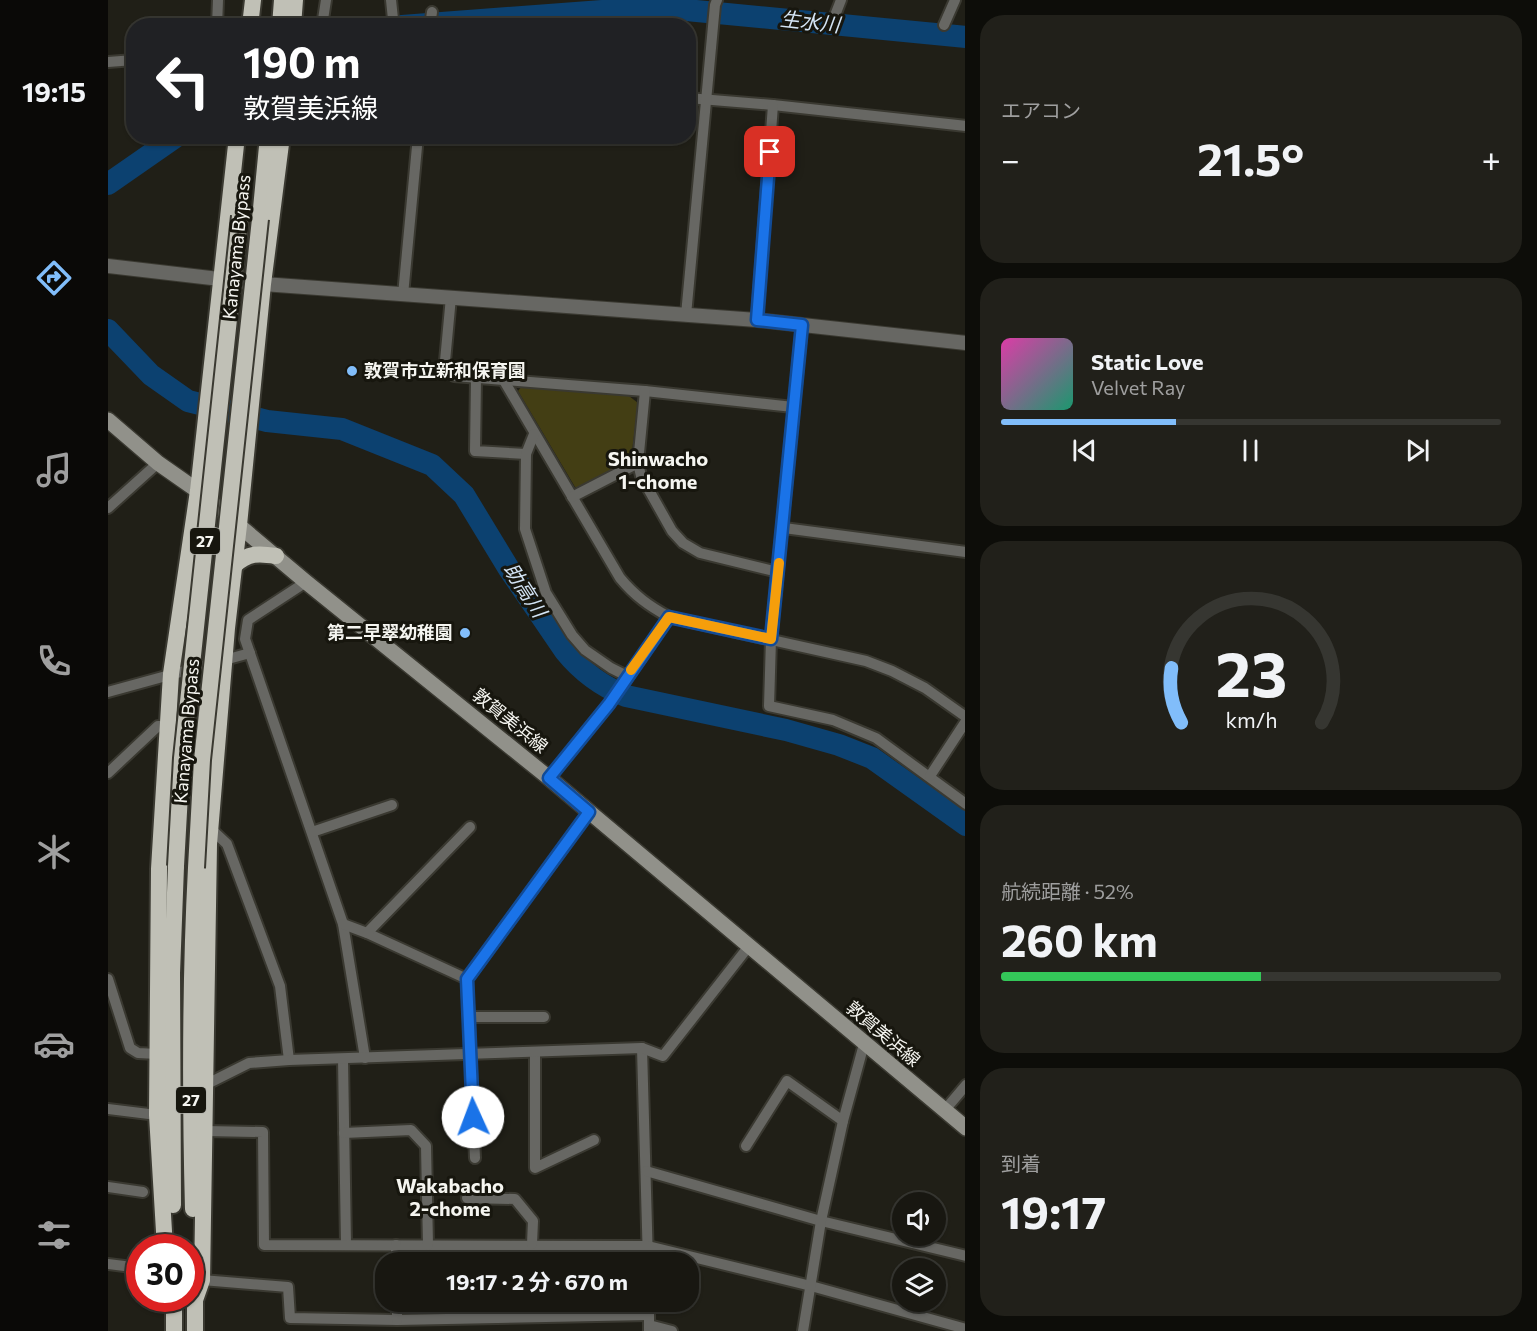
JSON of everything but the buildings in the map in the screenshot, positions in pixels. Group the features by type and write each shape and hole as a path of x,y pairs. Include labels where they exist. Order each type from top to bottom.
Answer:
{"highway":[{"path":"251,18 253,0"},
{"path":"262,18 264,0"},
{"path":"281,18 282,0"},
{"path":"294,18 295,0"},
{"path":"164,1234 157,1115 159,869 171,674 198,491 236,144"},
{"name":"Kanayama Bypass","path":"173,1234 172,973 182,758 248,144"},
{"name":"Kanayama Bypass","path":"194,1234 191,1102 192,954 202,760 267,144"},
{"path":"203,1234 210,828 224,660 263,284 281,144"},
{"path":"235,565 244,557 257,553 276,556"},
{"path":"173,1312 174,1331"},
{"name":"Kanayama Bypass","path":"195,1312 195,1331"}],"main road":[{"name":"敦賀美浜線","path":"108,420 158,463 198,491 306,582 549,778 965,1127"}],"street":[{"path":"217,18 218,0"},
{"path":"323,18 326,0"},
{"path":"392,0 393,18"},
{"path":"686,315 717,0"},
{"path":"834,18 841,0"},
{"path":"944,25 954,0"},
{"path":"431,18 432,12"},
{"path":"108,62 126,61"},
{"path":"696,98 965,126"},
{"path":"757,320 773,105"},
{"path":"403,295 417,144"},
{"path":"108,266 263,284 757,320 965,343"},
{"path":"450,297 445,362 454,376 645,391 793,407"},
{"path":"802,325 784,528 771,639 769,706 833,720 876,738 965,803"},
{"path":"476,377 476,451 526,454"},
{"path":"503,379 620,578 646,605 669,617 866,661 925,687 965,718"},
{"path":"645,391 638,463 641,476 672,531 683,543 700,553 778,572"},
{"path":"534,434 526,454 525,529 546,592 572,635 585,650 611,669 627,676"},
{"path":"108,508 158,463"},
{"path":"572,498 638,463"},
{"path":"784,528 965,552"},
{"path":"306,582 248,620 245,639 343,924 365,1058"},
{"path":"549,778 609,704 669,617"},
{"path":"108,692 250,653"},
{"path":"930,776 965,721"},
{"path":"108,773 158,726 168,726"},
{"path":"312,832 392,805"},
{"path":"475,1158 467,979 589,812"},
{"path":"367,933 470,827"},
{"path":"210,828 227,844 280,986 289,1060"},
{"path":"343,924 467,979"},
{"path":"205,1085 249,1063 289,1060 642,1048 663,1056 749,946"},
{"path":"108,979 130,1048 138,1053 157,1054"},
{"path":"470,1017 544,1017"},
{"path":"803,1331 821,1221 843,1121 864,1044"},
{"path":"642,1048 648,1252"},
{"path":"535,1052 536,1168 594,1140"},
{"path":"344,1059 346,1245"},
{"path":"746,1146 787,1081 843,1121"},
{"path":"944,1111 965,1086"},
{"path":"108,1109 157,1115"},
{"path":"344,1133 411,1130 426,1146 428,1245"},
{"path":"205,1131 262,1132 264,1245 648,1246 811,1286 965,1329"},
{"path":"646,1171 821,1221 965,1256"},
{"path":"108,1187 143,1192"},
{"path":"467,1198 515,1199 533,1221 532,1244"},
{"path":"396,1245 396,1252"},
{"path":"108,1264 126,1266"},
{"path":"204,1280 288,1287 290,1318 366,1325 397,1320 649,1324 672,1331"},
{"path":"397,1312 397,1320"}],"shaded area":[{"path":"522,386 629,396 638,403 631,460 582,488 575,487 518,391"}],"waterway":[{"name":"生水川","path":"509,18 655,7 965,37"},
{"name":"生水川","path":"108,184 166,144"},
{"name":"助高川","path":"108,330 151,375 188,401 267,421 342,429 432,465 464,495 509,569 565,651 585,672 608,688 626,696 786,730 839,745 872,758 965,824"}],"slow traffic":[{"path":"631,670 669,617 771,639 779,563"}],"place":[{"name":"敦賀市立新和保育園","path":"352,371"},
{"name":"第二早翠幼稚園","path":"465,633"}],"district":[{"name":"Shinwacho 1-chome","path":"658,470"},
{"name":"Wakabacho 2-chome","path":"450,1198"}],"route":[{"path":"473,1117 467,979 589,812 549,778 609,704 669,617 771,639 784,528 802,325 757,320 770,152"}]}
